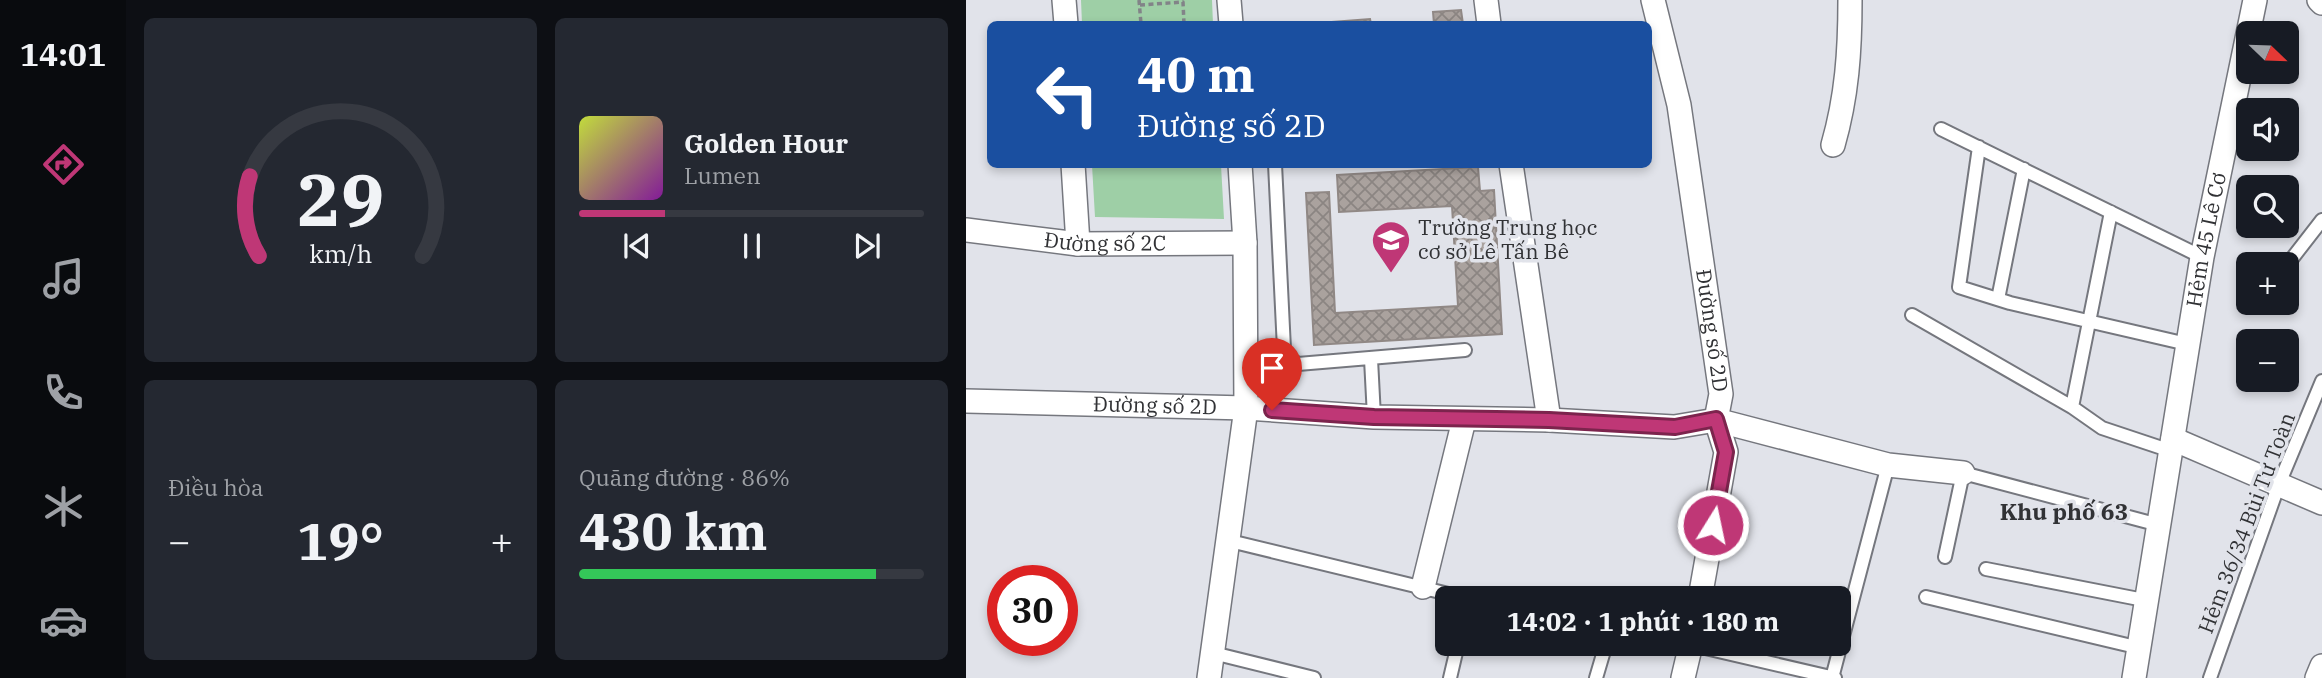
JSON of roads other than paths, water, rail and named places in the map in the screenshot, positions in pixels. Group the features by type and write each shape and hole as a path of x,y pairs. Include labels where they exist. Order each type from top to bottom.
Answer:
{"street":[{"path":"1064,0 1066,21"},
{"path":"1229,0 1231,21"},
{"path":"1486,0 1489,21"},
{"name":"Đường số 2D","path":"966,401 1246,408 1374,417 1549,420 1675,427 1716,419 1721,394 1681,119 1653,0"},
{"path":"1833,145 1847,87 1850,0"},
{"name":"Hẻm 45 Lê Cơ","path":"2134,678 2149,601 2202,257 2255,0"},
{"path":"1073,168 1078,244"},
{"path":"1209,678 1230,541 1246,408 1245,243 1240,168"},
{"path":"1512,168 1549,420"},
{"name":"Đường số 2C","path":"966,230 1078,244 1245,243"},
{"path":"1716,419 1888,465 1963,473"},
{"path":"1702,586 1726,452 1716,419"},
{"path":"1423,587 1464,420"},
{"path":"2172,445 2279,484 2322,503"},
{"path":"1683,678 1688,656"},
{"path":"2318,678 2322,666"}],"lane":[{"path":"1941,129 2202,257"},
{"path":"1979,147 1959,287 1998,299 2187,344"},
{"path":"1275,168 1284,349 1289,359 1298,364 1465,350"},
{"path":"1998,299 2024,169"},
{"path":"2072,407 2111,212"},
{"path":"2297,252 2322,220"},
{"path":"1912,315 2072,407 2102,428 2172,445"},
{"path":"1371,359 1374,417"},
{"name":"Hẻm 36/34 Bùi Tư Toàn","path":"2210,678 2279,484 2322,382"},
{"path":"1740,656 1833,678 1888,465"},
{"path":"1945,557 1963,473 2160,525"},
{"path":"1230,541 1435,590"},
{"path":"1986,569 2149,601"},
{"path":"1926,597 2140,648"},
{"path":"1213,653 1314,678"},
{"path":"1450,678 1455,656"},
{"path":"1596,678 1602,656"}],"place":[{"name":"Trường Trung học cơ sở Lê Tấn Bê","path":"1391,274"}],"district":[{"name":"Khu phố 63","path":"2064,512"}]}
